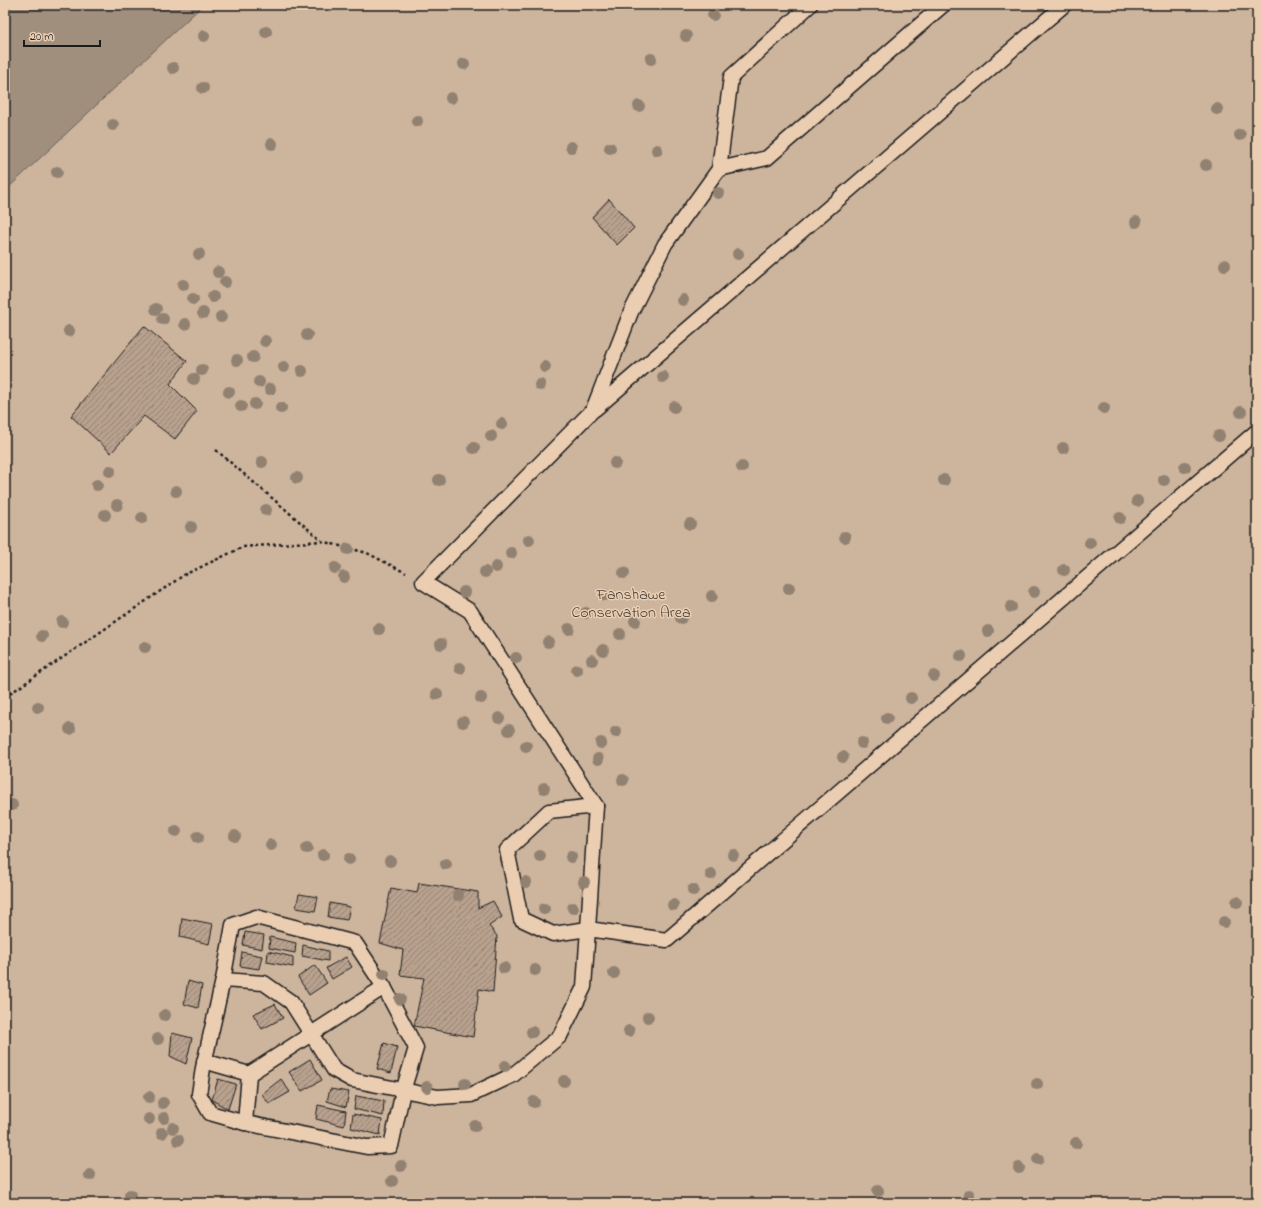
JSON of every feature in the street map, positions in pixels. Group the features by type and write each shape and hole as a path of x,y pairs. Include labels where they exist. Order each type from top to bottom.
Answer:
{"lane":[{"path":"593,410 631,312 664,244 719,169 731,77 810,5"},
{"path":"719,169 767,158 943,5"},
{"path":"223,980 264,983 291,1002 334,1070 352,1080 438,1097 471,1095 513,1075 560,1036 584,987 596,806 470,611 423,582 593,410 1064,5"},
{"path":"596,806 549,810 507,850 522,919 553,934 588,929 667,940 1257,431"},
{"path":"256,917 355,943 384,987 416,1048 403,1091 391,1146 367,1147 244,1123 210,1113 199,1094 204,1061 223,980 233,925 256,917"},
{"path":"204,1061 249,1074 384,987"},
{"path":"244,1123 249,1074"}],"path":[{"path":"216,450 321,541"},
{"path":"5,697 184,575 243,547 321,541 367,553 423,582"}],"green space":[{"name":"Fanshawe Conservation Area","path":"5,5 1257,5 1257,1203 5,1203"}],"shaded area":[{"path":"5,5 203,5 5,191"}],"building":[{"path":"609,199 634,228 617,245 592,217"},
{"path":"144,326 187,361 170,384 197,411 175,439 144,416 111,453 71,416"},
{"path":"419,883 478,892 478,908 493,901 502,917 489,926 497,936 493,992 479,989 473,1037 414,1026 424,978 400,975 403,950 380,943 391,888 417,893"},
{"path":"299,894 318,897 315,911 296,908"},
{"path":"330,903 350,907 347,920 328,917"},
{"path":"182,918 213,924 209,944 180,937"},
{"path":"245,932 264,935 262,949 243,945"},
{"path":"270,937 296,943 295,953 269,948"},
{"path":"303,945 328,951 328,961 302,956"},
{"path":"268,951 293,957 293,967 267,962"},
{"path":"242,952 262,956 259,969 240,966"},
{"path":"346,957 352,967 332,979 326,968"},
{"path":"315,965 327,983 309,995 298,977"},
{"path":"188,981 202,985 198,1008 184,1004"},
{"path":"275,1004 283,1018 262,1029 253,1014"},
{"path":"172,1033 192,1038 186,1064 170,1056"},
{"path":"384,1043 397,1047 391,1073 377,1069"},
{"path":"310,1059 322,1080 302,1091 289,1072"},
{"path":"218,1079 236,1084 228,1109 212,1100"},
{"path":"281,1079 290,1092 269,1104 262,1094"},
{"path":"330,1089 349,1092 346,1107 327,1101"},
{"path":"356,1096 384,1101 383,1116 354,1109"},
{"path":"318,1105 346,1111 344,1126 316,1119"},
{"path":"353,1114 382,1120 380,1135 351,1128"}]}
